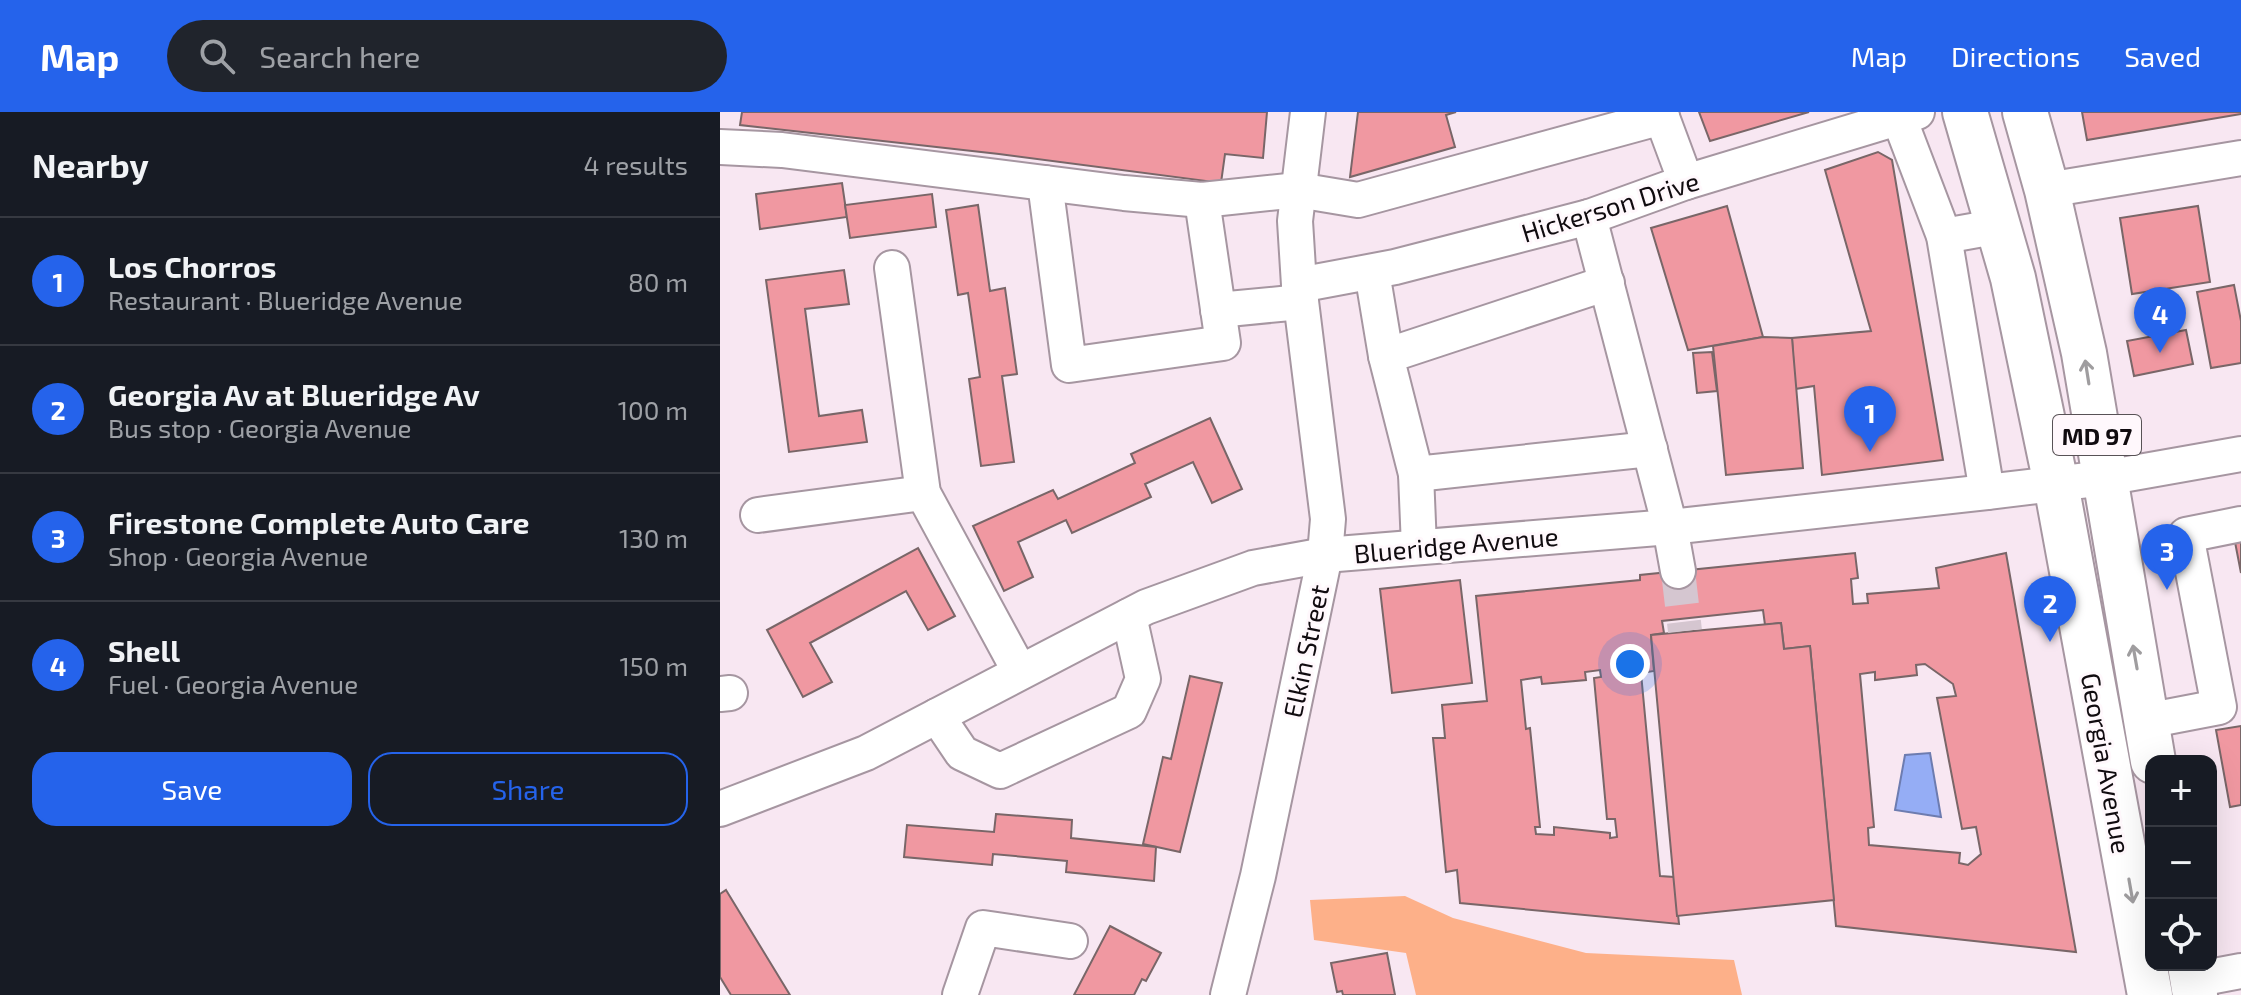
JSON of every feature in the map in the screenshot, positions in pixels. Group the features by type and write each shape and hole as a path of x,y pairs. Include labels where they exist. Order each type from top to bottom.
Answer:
{"main road":[{"name":"Georgia Avenue","path":"1965,112 2000,226 2056,484 2150,995"},
{"name":"Georgia Avenue","path":"2025,112 2047,190 2084,353 2149,741"}],"street":[{"name":"Elkin Street","path":"1228,995 1258,876 1325,555 1328,519 1300,294 1295,221 1308,112"},
{"path":"720,147 782,150 1202,200 1298,190 1358,200 1661,115 1686,182"},
{"path":"1894,116 1944,236 1987,492"},
{"name":"Hickerson Drive","path":"1218,310 1300,294 1372,272 1589,217 1686,182 1894,116"},
{"path":"2047,190 2241,159"},
{"path":"1045,183 1069,365 1223,343 1202,200"},
{"path":"1589,217 1670,527 1678,571"},
{"path":"1944,236 2000,226"},
{"path":"892,268 923,493 1020,672"},
{"path":"1372,272 1386,356 1416,474 1419,547"},
{"path":"1386,356 1607,283"},
{"path":"1416,474 1650,449"},
{"name":"Blueridge Avenue","path":"720,809 866,753 1146,607 1253,568 1325,555 1670,527 1987,492 2105,478 2241,454"},
{"path":"758,515 923,493"},
{"path":"2149,741 2219,707 2186,535 2241,524"},
{"path":"937,716 962,753 1000,771 1129,711 1143,679 1129,616"},
{"path":"960,995 983,928 1070,941"},
{"path":"2193,980 2241,971"}],"shaded area":[{"path":"1405,896 1453,918 1586,953 1734,960 1742,995 1416,995 1406,953 1314,940 1310,900"}],"water":[{"path":"1930,753 1941,817 1895,810 1905,755"}],"building":[{"path":"742,112 1267,112 1263,158 1225,154 1221,183 740,125"},
{"path":"1358,112 1456,112 1446,115 1455,147 1350,177"},
{"path":"1699,112 1809,112 1710,141"},
{"path":"2082,112 2241,112 2241,114 2087,140"},
{"path":"1878,152 1892,160 1943,460 1822,475 1814,386 1795,389 1792,338 1871,331 1825,170"},
{"path":"842,183 847,217 760,229 756,194"},
{"path":"932,194 936,227 850,238 845,205"},
{"path":"978,205 990,291 1005,288 1017,374 1002,376 1014,462 981,466 969,379 980,377 968,293 958,295 946,210"},
{"path":"1727,206 1763,337 1688,350 1651,228"},
{"path":"2198,206 2210,282 2132,294 2120,218"},
{"path":"844,270 849,304 805,309 819,416 862,410 867,442 789,452 766,280"},
{"path":"2234,285 2241,321 2241,363 2211,368 2197,292"},
{"path":"2186,330 2193,364 2134,376 2127,341"},
{"path":"1763,337 1792,338 1803,468 1726,475 1713,346"},
{"path":"1712,352 1717,391 1697,393 1693,353"},
{"path":"1210,418 1242,489 1212,503 1193,462 1145,484 1151,497 1072,533 1066,520 1018,542 1033,577 1004,591 973,526 1053,490 1058,499 1135,463 1131,454"},
{"path":"2241,541 2241,573 2235,542"},
{"path":"918,548 955,616 928,630 906,591 810,643 832,682 803,697 767,630"},
{"path":"1855,553 1858,578 1851,579 1853,604 1868,603 1867,594 1939,588 1936,568 2006,553 2076,952 1836,926 1810,646 1784,649 1781,623 1765,625 1763,610 1662,621 1664,633 1651,635 1654,671 1641,673 1660,876 1674,877 1679,924 1460,903 1457,870 1446,872 1433,738 1445,738 1442,705 1487,701 1476,596 1640,580 1640,575","holes":["1925,664 1953,684 1956,696 1937,698 1962,829 1976,827 1981,854 1968,865 1959,863 1960,853 1869,845 1868,828 1874,827 1860,674 1875,672 1875,680 1917,675 1916,665","1600,670 1601,677 1594,678 1607,819 1615,819 1617,837 1610,838 1610,833 1554,827 1554,835 1536,834 1535,827 1540,827 1530,728 1526,729 1521,680 1541,677 1542,684 1586,680 1585,672"]},
{"path":"1460,580 1472,683 1392,693 1380,589"},
{"path":"1781,623 1784,649 1810,646 1834,900 1677,916 1651,635"},
{"path":"1190,676 1222,683 1180,852 1143,844 1163,757 1171,759"},
{"path":"2241,726 2241,805 2230,807 2216,730"},
{"path":"996,814 1072,820 1071,838 1156,847 1154,881 1066,872 1067,861 993,854 992,865 904,857 907,825 994,832"},
{"path":"726,890 790,995 731,995 720,977 720,894"},
{"path":"1110,926 1161,953 1146,981 1142,979 1134,995 1074,995"},
{"path":"1387,953 1395,995 1343,995 1342,991 1337,992 1331,963"}],"tunnel":[{"path":"1678,571 1685,631"}],"place":[{"name":"Shell","path":"2160,353"},
{"name":"Los Chorros","path":"1870,452"},
{"name":"Firestone Complete Auto Care","path":"2167,590"},
{"name":"Georgia Av at Blueridge Av","path":"2050,642"}]}
